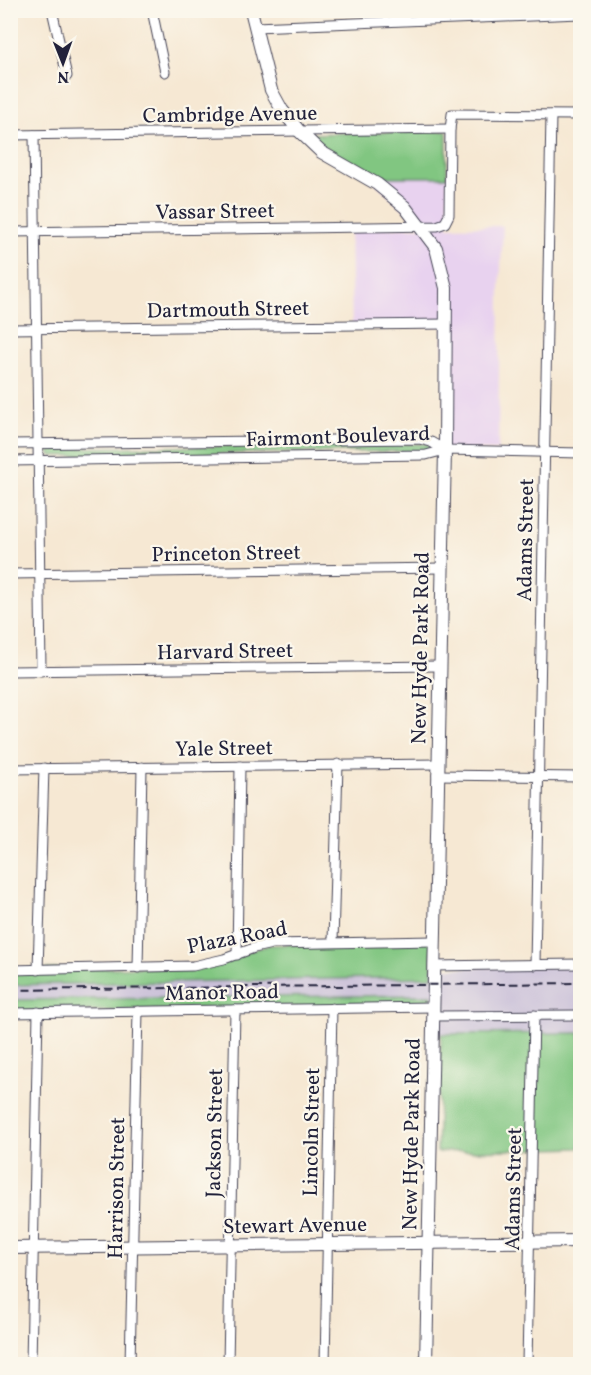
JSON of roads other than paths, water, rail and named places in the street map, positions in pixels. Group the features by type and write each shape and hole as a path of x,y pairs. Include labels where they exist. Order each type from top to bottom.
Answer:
{"main road":[{"name":"New Hyde Park Road","path":"251,10 271,90 282,110 300,132 328,157 390,194 421,226 436,248 446,288 445,450 426,1365"},
{"name":"Stewart Avenue","path":"10,1248 580,1241"}],"street":[{"path":"52,10 67,76"},
{"path":"152,10 165,72"},
{"path":"388,10 388,21"},
{"path":"255,27 580,14"},
{"path":"450,129 452,114 580,115"},
{"name":"Adams Street","path":"535,965 551,115"},
{"name":"Cambridge Avenue","path":"10,135 450,129"},
{"name":"Vassar Street","path":"10,232 437,226 445,223 449,215 450,129"},
{"path":"34,135 41,671"},
{"name":"Dartmouth Street","path":"10,329 446,324"},
{"name":"Fairmont Boulevard","path":"10,444 419,439 431,442 445,450"},
{"path":"445,450 580,453"},
{"name":"Fairmont Boulevard","path":"10,461 426,455 445,450"},
{"name":"Princeton Street","path":"10,574 441,568"},
{"name":"Harvard Street","path":"10,671 440,666"},
{"path":"333,942 338,765"},
{"name":"Yale Street","path":"10,769 338,765 580,777"},
{"path":"237,955 240,766"},
{"path":"138,968 141,767"},
{"path":"38,969 44,768"},
{"name":"Plaza Road","path":"10,970 203,965 272,944 434,941"},
{"path":"434,966 580,964"},
{"name":"Manor Road","path":"10,1013 332,1008 580,1015"},
{"name":"Lincoln Street","path":"325,1365 332,1008"},
{"name":"Jackson Street","path":"228,1365 235,1010"},
{"name":"Harrison Street","path":"130,1365 138,1011"},
{"path":"31,1365 38,1012"},
{"name":"Adams Street","path":"527,1365 534,1015"}],"railway":[{"path":"10,990 580,983"}]}
